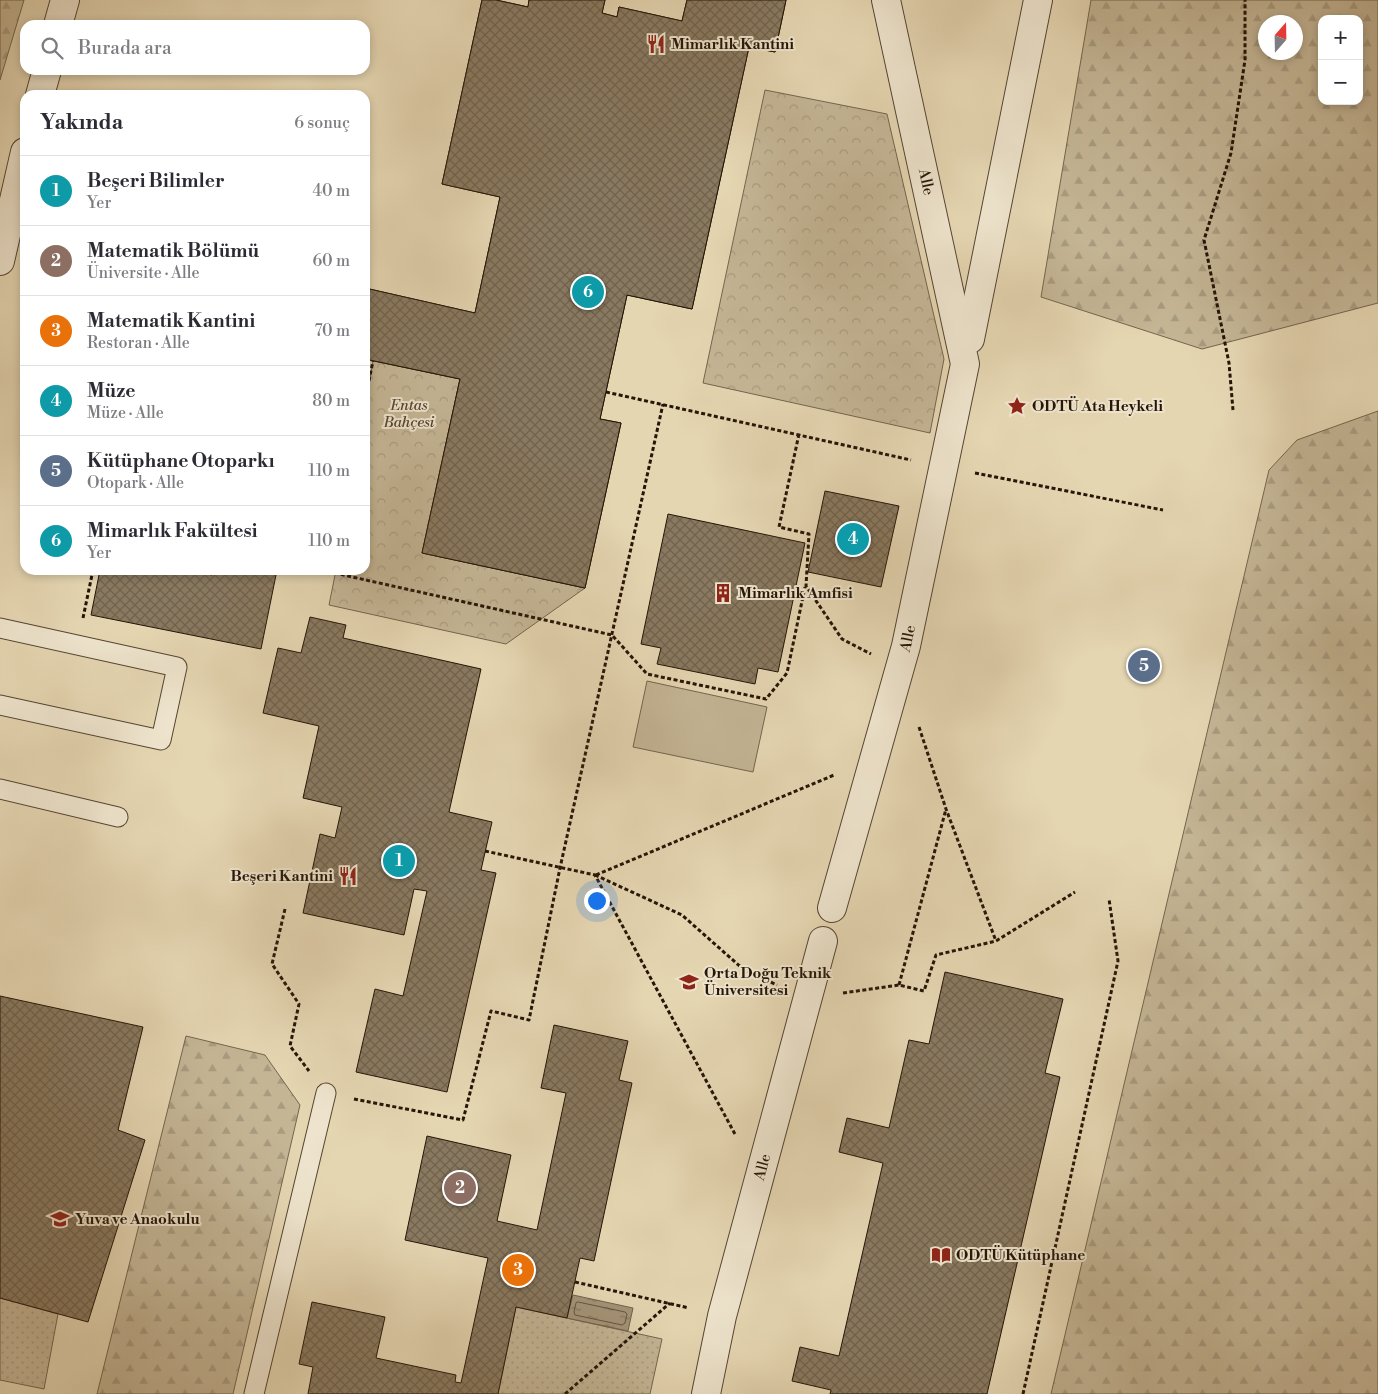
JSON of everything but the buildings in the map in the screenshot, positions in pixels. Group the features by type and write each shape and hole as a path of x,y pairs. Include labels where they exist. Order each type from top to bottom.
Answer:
{"street":[{"path":"59,20 65,0"},
{"name":"Alle","path":"886,0 967,353"},
{"name":"Alle","path":"832,908 906,646 1038,0"},
{"path":"41,90 45,75"},
{"path":"0,261 20,174"},
{"name":"Alle","path":"706,1394 722,1316 823,941"}],"lane":[{"path":"0,628 177,667 161,740 0,705"},
{"path":"0,789 118,817"},
{"path":"254,1394 326,1093"}],"path":[{"path":"1233,410 1229,363 1204,240 1231,153 1245,60 1245,0"},
{"path":"370,376 373,361"},
{"path":"606,392 944,467 1163,510"},
{"path":"326,1093 463,1120 491,1012 529,1020 560,868 663,404"},
{"path":"348,575 612,635 648,674 766,699 786,673 806,586 808,534 779,526 799,434"},
{"path":"77,645 92,575"},
{"path":"806,586 842,638 900,670"},
{"path":"918,726 946,809 996,941"},
{"path":"595,876 875,758"},
{"path":"899,985 946,809"},
{"path":"485,851 595,876 682,915 743,969 807,998 899,985 924,991 936,954 996,941 1075,892"},
{"path":"595,876 759,1178"},
{"path":"1023,1394 1118,961 1109,899"},
{"path":"285,909 272,964 299,1004 290,1046"},
{"path":"575,1282 722,1316"},
{"path":"565,1394 670,1303"}],"green space":[{"path":"0,0 24,0 0,80"},
{"path":"1091,0 1378,0 1378,303 1202,349 1041,297"},
{"path":"765,90 887,114 944,359 930,433 703,383"},
{"name":"Entas Bahçesi","path":"373,361 460,379 423,553 585,588 506,644 329,605 335,575 370,575 370,378"},
{"path":"1378,411 1378,1394 1051,1394 1269,470 1297,440"},
{"path":"647,681 767,707 753,772 633,747"},
{"path":"186,1036 265,1055 300,1105 233,1394 97,1394"},
{"path":"0,1298 58,1314 44,1389 0,1380"},
{"path":"516,1307 662,1339 650,1394 498,1394"}],"water":[{"path":"573,1295 633,1308 628,1331 567,1318"}],"place":[{"name":"Mimarlık Kantini","path":"656,44"},
{"name":"Mimarlık Fakültesi","path":"588,292"},
{"name":"ODTÜ Ata Heykeli","path":"1017,406"},
{"name":"Müze","path":"853,539"},
{"name":"Mimarlık Amfisi","path":"723,593"},
{"name":"Kütüphane Otoparkı","path":"1144,666"},
{"name":"Beşeri Bilimler","path":"399,861"},
{"name":"Beşeri Kantini","path":"348,876"},
{"name":"Orta Doğu Teknik Üniversitesi","path":"689,982"},
{"name":"Matematik Bölümü","path":"460,1188"},
{"name":"Yuva ve Anaokulu","path":"60,1219"},
{"name":"ODTÜ Kütüphane","path":"941,1255"},
{"name":"Matematik Kantini","path":"518,1270"}]}
